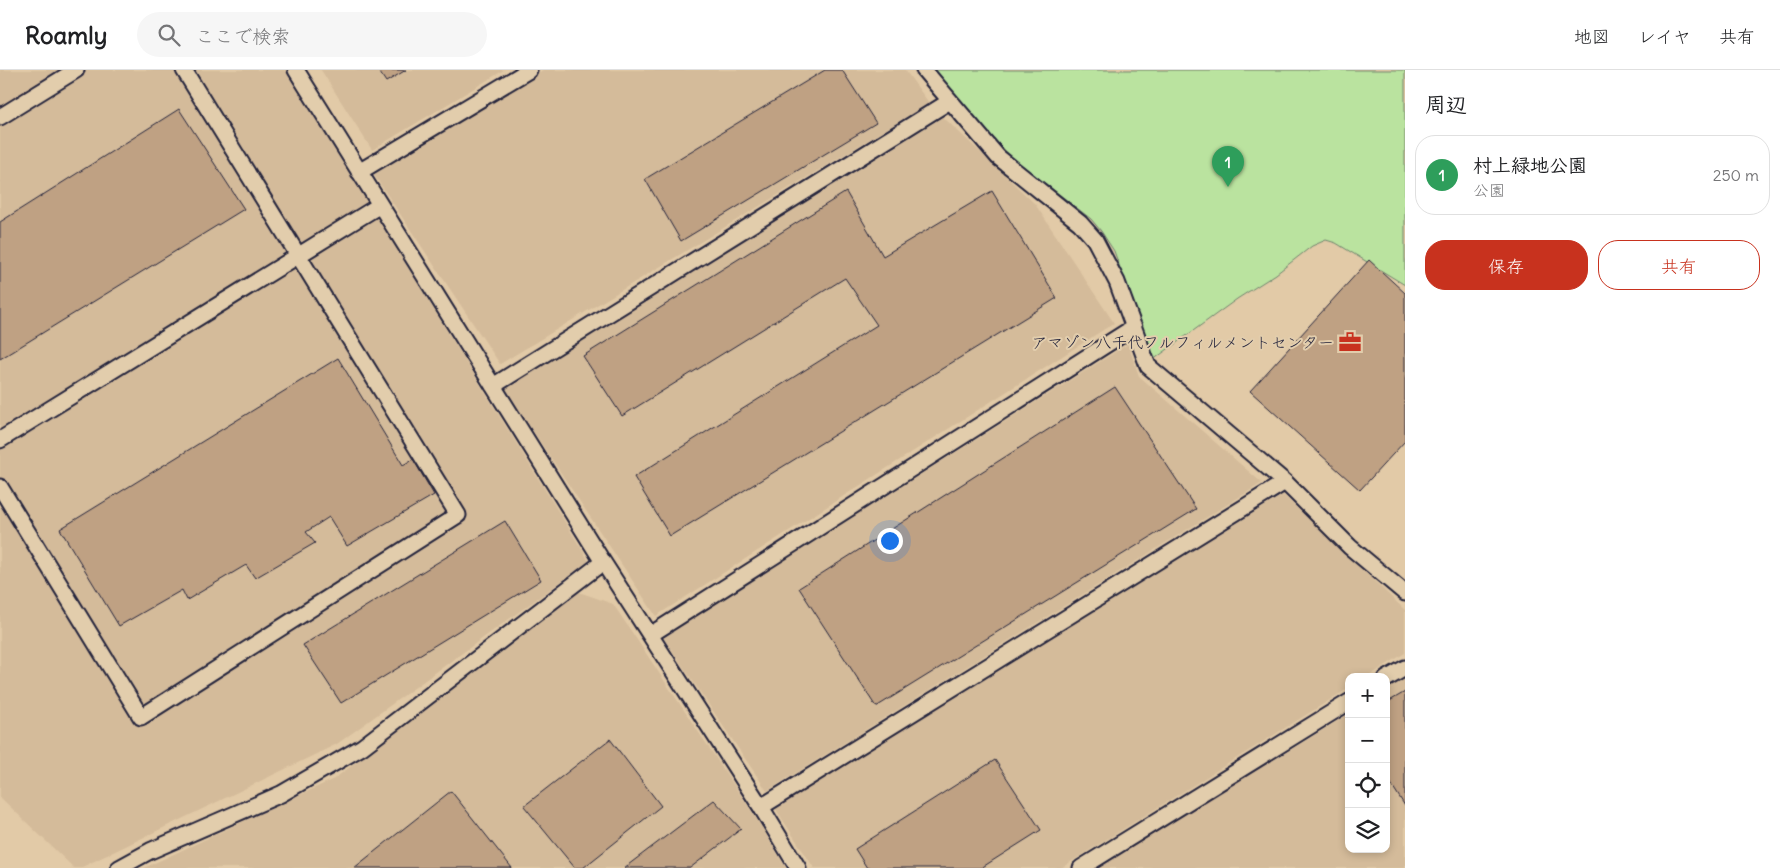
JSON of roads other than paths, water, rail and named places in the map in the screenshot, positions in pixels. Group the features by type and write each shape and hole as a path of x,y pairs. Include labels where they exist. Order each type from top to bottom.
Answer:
{"street":[{"path":"0,117 76,70"},
{"path":"0,487 141,717 458,515 184,70"},
{"path":"296,70 602,562 761,807 798,868"},
{"path":"359,172 529,70"},
{"path":"924,70 998,157 1080,223 1095,240 1117,282 1148,366 1285,482 1350,547 1405,593"},
{"path":"493,386 950,101"},
{"path":"0,440 380,205"},
{"path":"650,635 1134,327"},
{"path":"761,807 1285,482"},
{"path":"119,868 150,851 282,794 362,747 602,562"},
{"path":"1390,677 1405,668"},
{"path":"1081,868 1345,704"}],"place":[{"name":"村上緑地公園","path":"1228,187"},
{"name":"アマゾン八千代フルフィルメントセンター","path":"1350,342"}]}
